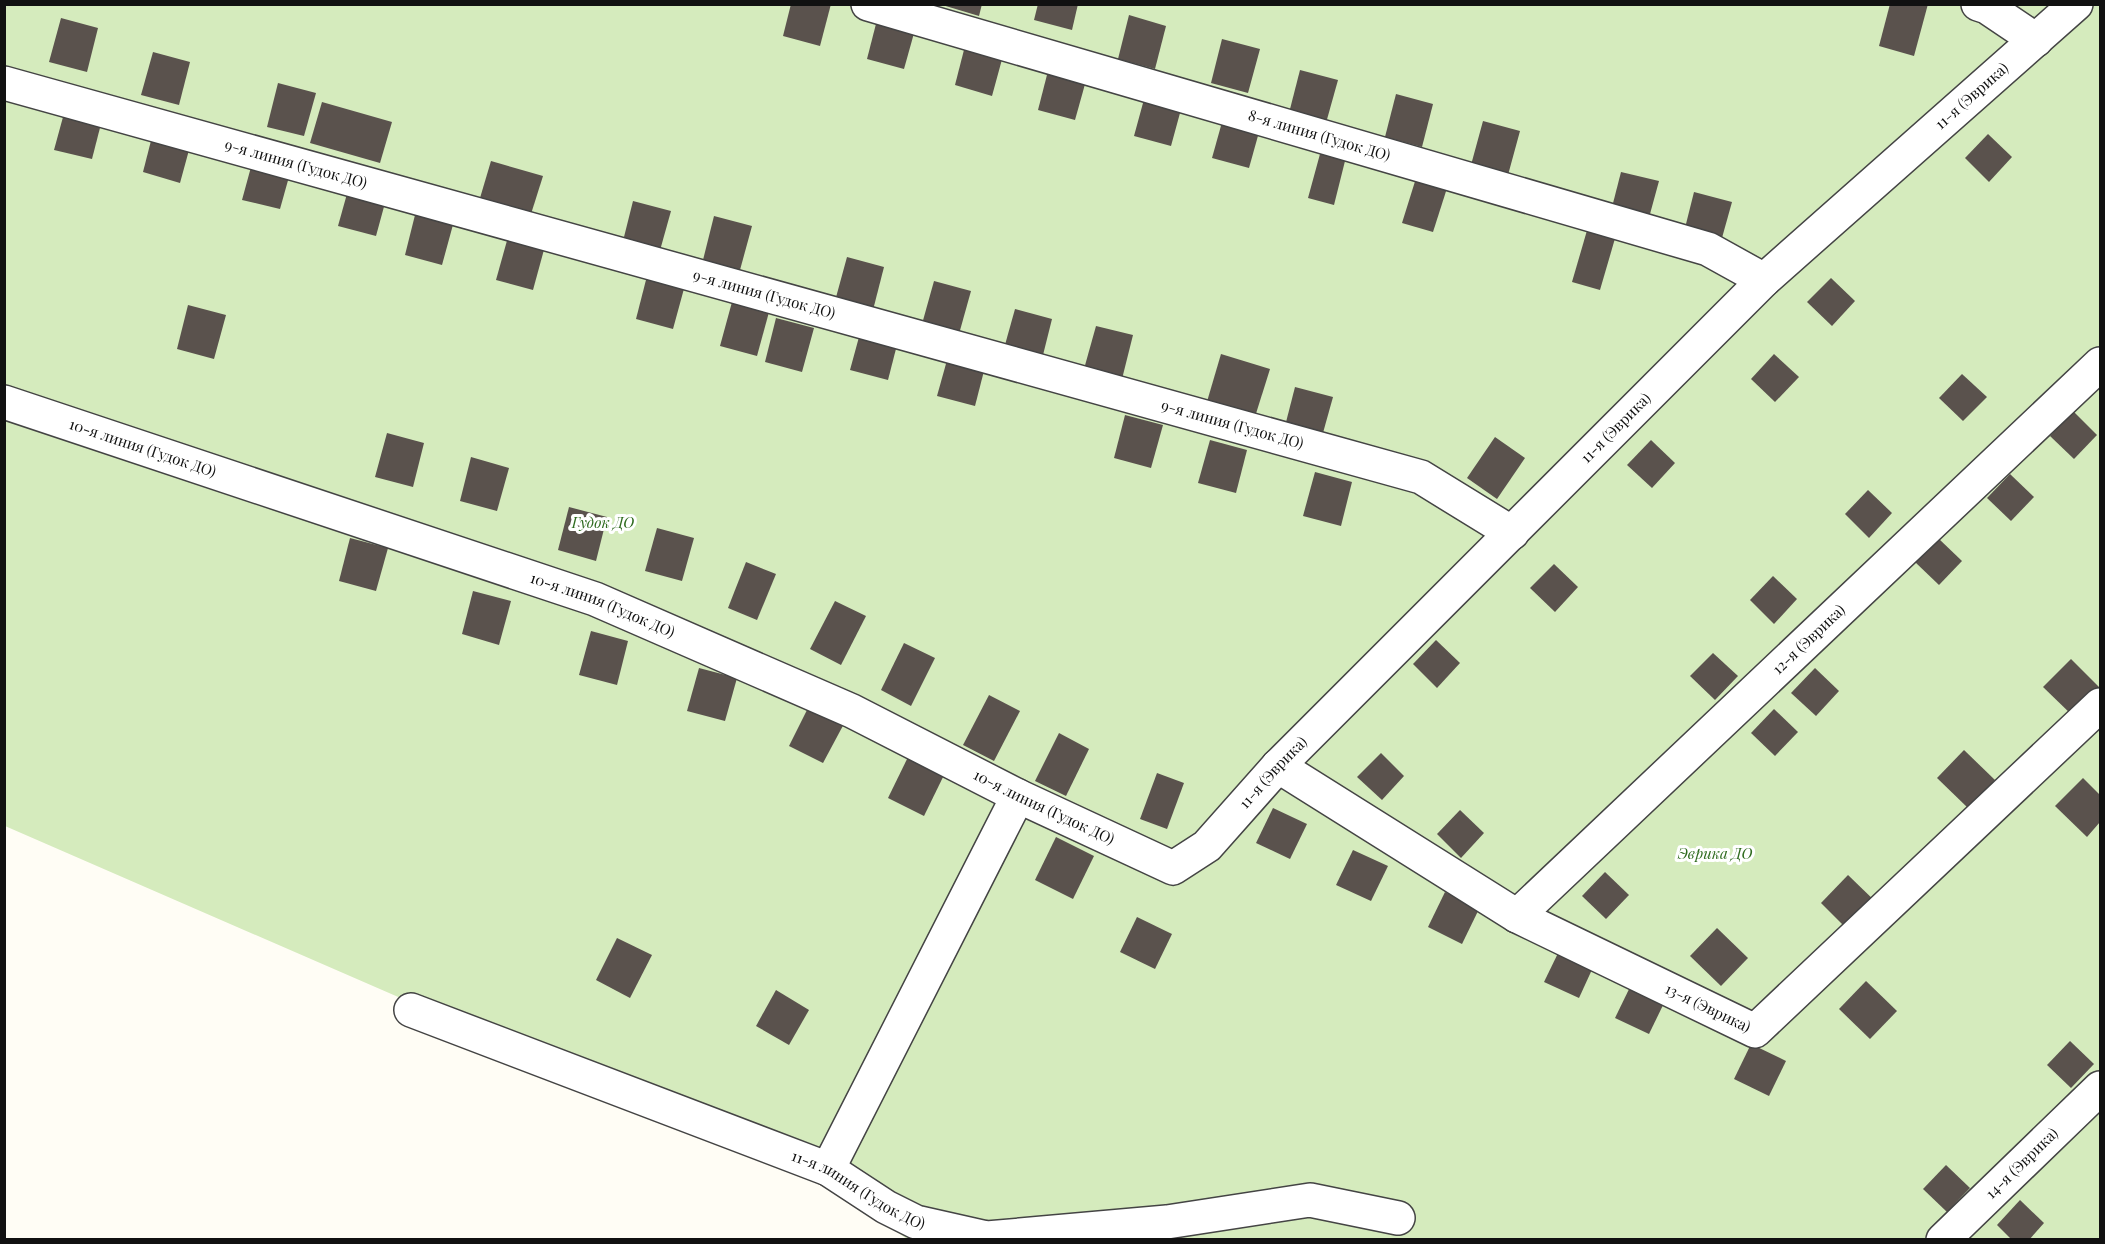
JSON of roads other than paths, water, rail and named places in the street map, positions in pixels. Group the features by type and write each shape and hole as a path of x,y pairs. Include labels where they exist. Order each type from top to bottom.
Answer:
{"lane":[{"name":"8-я линия (Гудок ДО)","path":"868,4 1708,249 1764,280"},
{"path":"1978,4 1987,7 2036,40"},
{"name":"11-я (Эврика)","path":"1173,868 1208,846 1278,766 1764,280 2076,4"},
{"name":"9-я линия (Гудок ДО)","path":"4,83 1421,477 1512,533"},
{"name":"12-я (Эврика)","path":"1517,916 2100,364"},
{"name":"10-я линия (Гудок ДО)","path":"4,402 595,599 852,711 1018,796 1173,868"},
{"name":"13-я (Эврика)","path":"1278,766 1517,916 1755,1031 2100,705"},
{"path":"828,1169 1018,796"},
{"name":"11-я линия (Гудок ДО)","path":"411,1010 828,1169 886,1207 916,1222 987,1238 1167,1222 1310,1200 1398,1218"},
{"name":"14-я (Эврика)","path":"1943,1239 2100,1088"}],"park label":[{"name":"Гудок ДО","path":"603,523"},
{"name":"Эврика ДО","path":"1715,854"}]}
